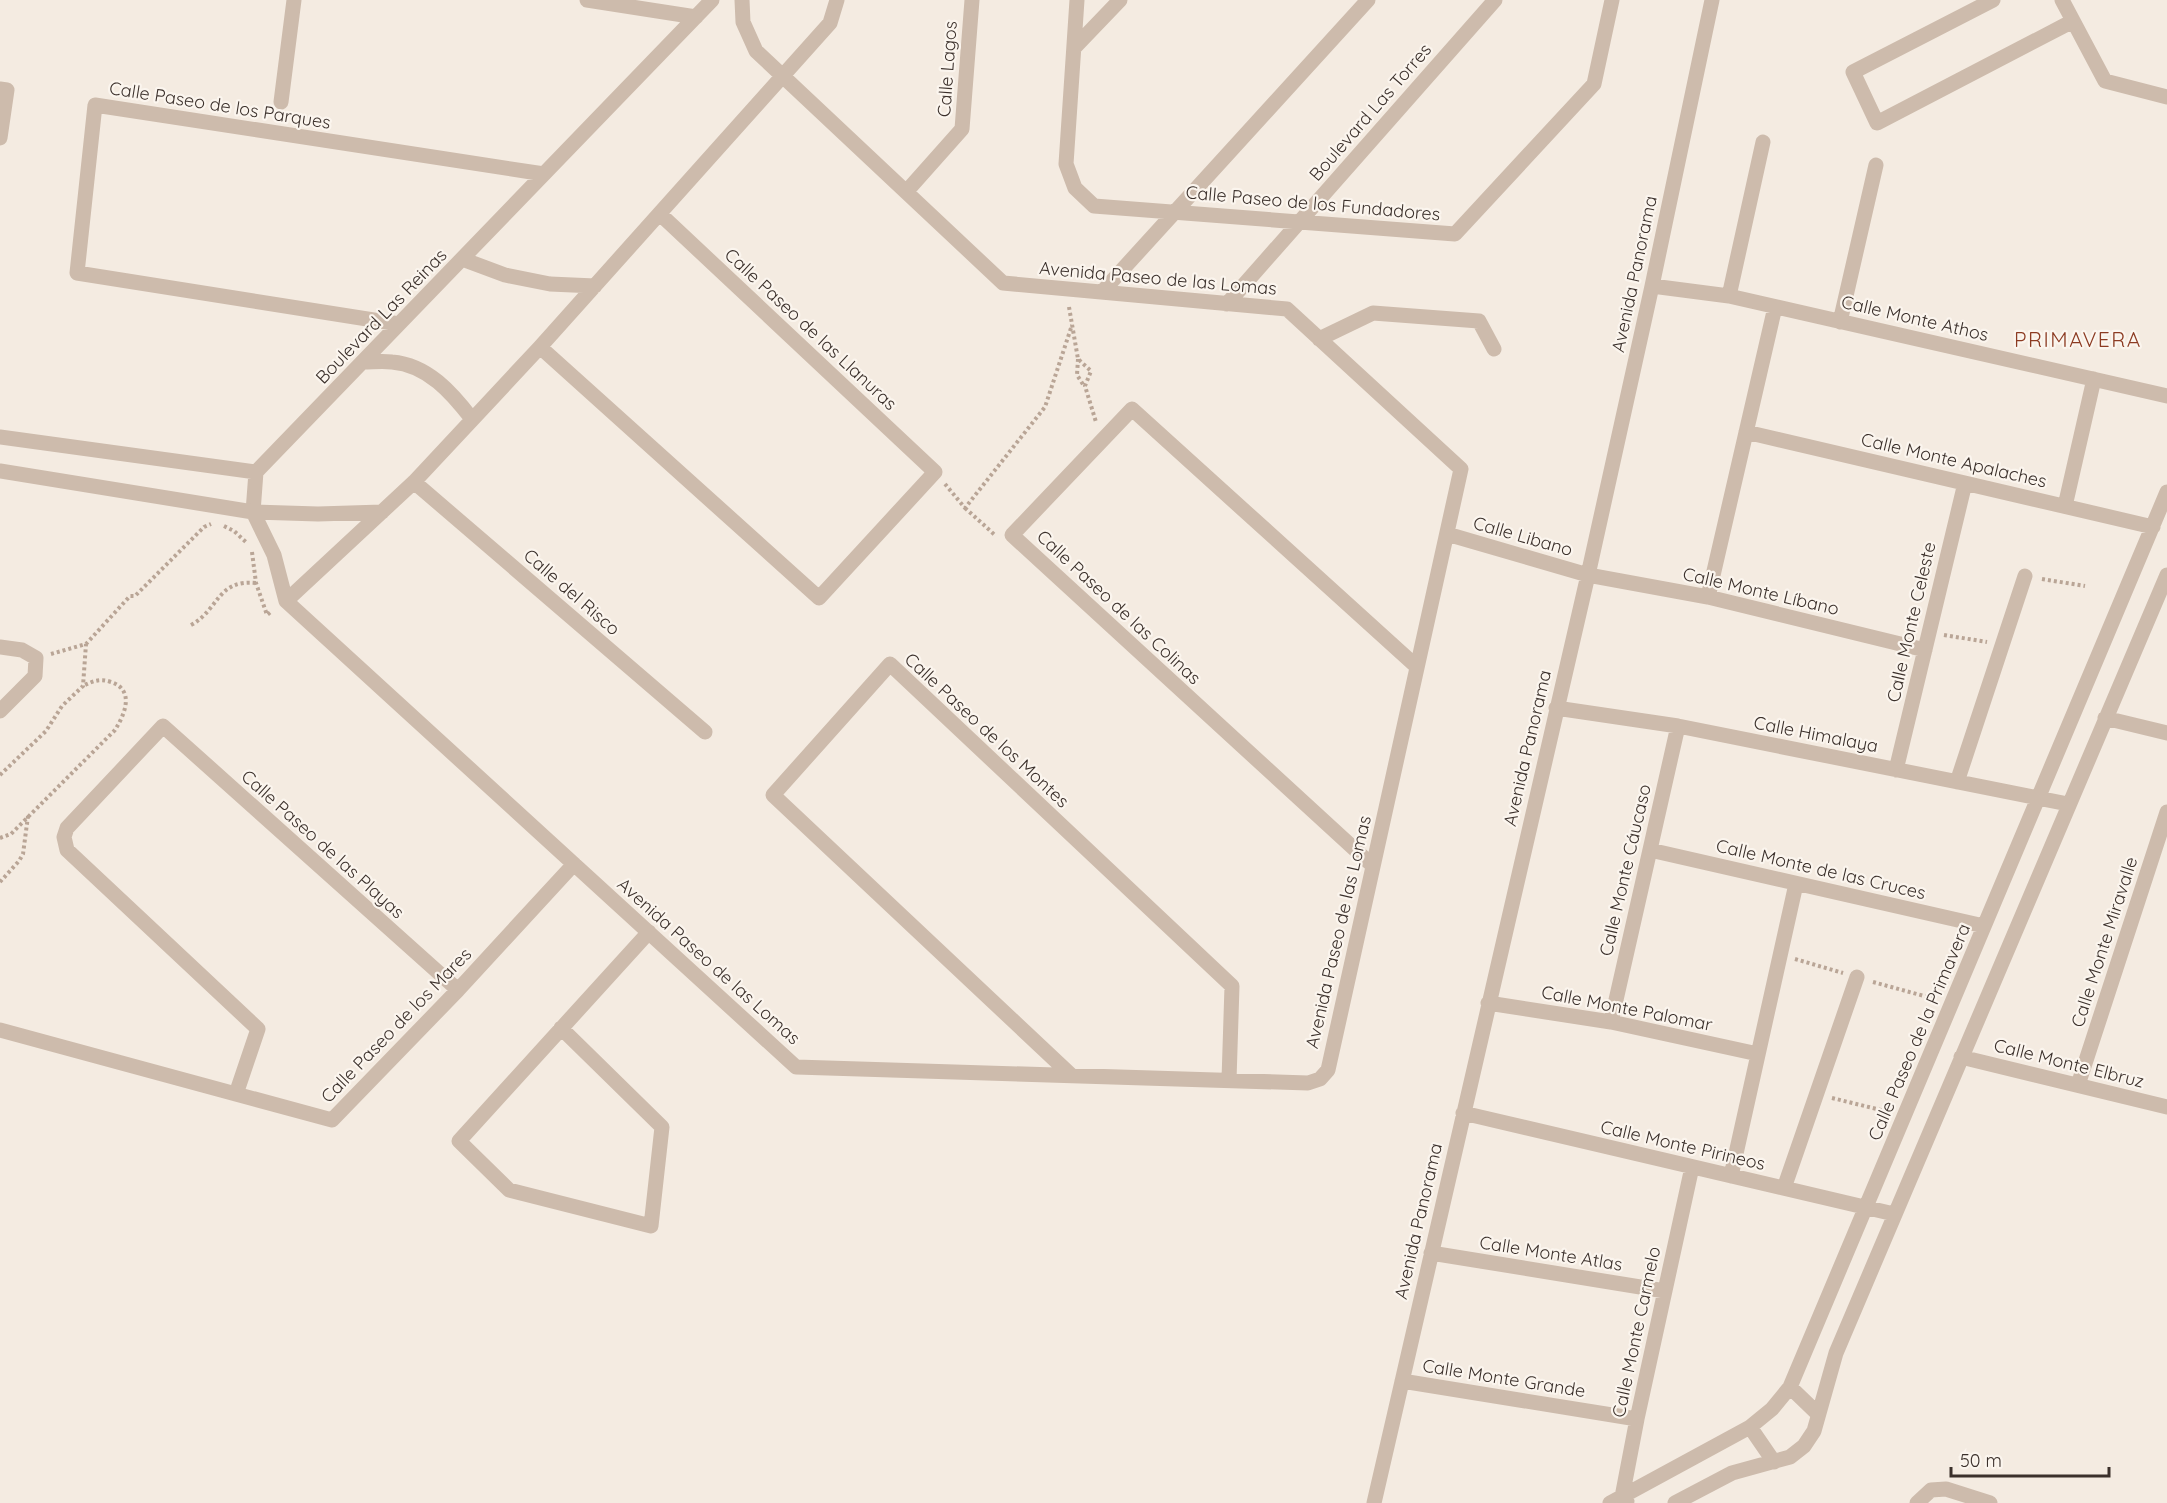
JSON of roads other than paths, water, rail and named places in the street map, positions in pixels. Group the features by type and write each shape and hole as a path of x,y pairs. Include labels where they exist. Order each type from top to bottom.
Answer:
{"street":[{"path":"281,102 294,0"},
{"path":"587,0 696,17"},
{"name":"Boulevard Las Reinas","path":"256,472 712,0"},
{"name":"Avenida Paseo de las Lomas","path":"286,601 796,1067 1308,1083 1320,1079 1328,1070 1461,469 1287,309 1003,283 756,51 743,22 742,0"},
{"path":"0,437 256,472 253,512 274,555 286,601 414,482 540,347 830,23 837,0"},
{"name":"Calle Lagos","path":"906,192 962,129 972,0"},
{"name":"Calle Paseo de los Fundadores","path":"1077,0 1066,164 1075,188 1094,206 1455,234 1594,84 1612,0"},
{"path":"1074,48 1120,0"},
{"path":"1102,292 1368,0"},
{"name":"Boulevard Las Torres","path":"1227,304 1495,0"},
{"name":"Avenida Panorama","path":"1374,1503 1588,575 1712,0"},
{"path":"1993,0 1853,72 1877,123 2073,21"},
{"path":"2062,0 2105,81 2167,97"},
{"path":"0,89 7,90 0,138"},
{"name":"Calle Paseo de los Parques","path":"399,324 77,273 95,105 544,174"},
{"path":"1729,296 1763,142"},
{"path":"1840,322 1876,165"},
{"name":"Calle Paseo de las Llanuras","path":"540,347 819,598 935,472 660,214"},
{"path":"462,259 505,274 550,284 595,286"},
{"name":"Calle Monte Athos","path":"1652,286 1729,296 2167,396"},
{"path":"1708,597 1775,307"},
{"path":"1319,339 1373,313 1479,321 1494,349"},
{"path":"363,363 394,362 424,372 449,390 472,419"},
{"path":"2065,506 2094,379"},
{"name":"Calle Paseo de las Colinas","path":"1373,866 1012,535 1131,409 1417,667"},
{"name":"Calle Monte Apalaches","path":"1746,432 2152,527"},
{"path":"0,471 253,512 318,514 382,512"},
{"name":"Calle del Risco","path":"414,482 705,732"},
{"name":"Calle Monte Celeste","path":"1896,770 1965,483"},
{"name":"Calle Paseo de la Primavera","path":"1620,1501 1750,1427 1772,1409 1790,1388 2167,492"},
{"name":"Calle Libano","path":"1447,534 1588,575"},
{"name":"Calle Monte Líbano","path":"1588,575 1708,597 1925,650"},
{"path":"1675,1503 1732,1473 1790,1457 1804,1446 1814,1431 1836,1353 2167,575"},
{"path":"1957,782 2025,576"},
{"path":"0,647 22,650 36,658 35,676 0,711"},
{"name":"Calle Paseo de los Montes","path":"1071,1076 773,795 890,664 1232,986 1228,1080"},
{"name":"Calle Himalaya","path":"1556,708 1678,726 2068,804"},
{"path":"2105,718 2167,733"},
{"name":"Calle Paseo de las Playas","path":"236,1094 258,1029 67,850 64,837 67,828 163,726 458,990"},
{"name":"Calle Monte Cáucaso","path":"1611,1022 1678,726"},
{"name":"Calle Monte Miravalle","path":"2078,1085 2167,812"},
{"name":"Calle Monte de las Cruces","path":"1650,850 1984,926"},
{"name":"Calle Paseo de los Mares","path":"0,1030 332,1120 458,990 574,864"},
{"path":"1731,1176 1796,884"},
{"path":"561,1028 662,1127 651,1226 509,1190 459,1141 561,1028 649,932"},
{"path":"1784,1188 1857,977"},
{"name":"Calle Monte Palomar","path":"1488,1003 1611,1022 1758,1054"},
{"name":"Calle Monte Elbruz","path":"1961,1057 2167,1107"},
{"name":"Calle Monte Pirineos","path":"1463,1113 1894,1214"},
{"name":"Calle Monte Carmelo","path":"1620,1501 1692,1167"},
{"name":"Calle Monte Atlas","path":"1431,1253 1665,1291"},
{"name":"Calle Monte Grande","path":"1402,1382 1637,1419"},
{"path":"1790,1388 1818,1414"},
{"path":"1750,1427 1773,1462"},
{"path":"1917,1503 1931,1490 1946,1489 1990,1503"}],"district":[{"name":"PRIMAVERA","path":"2078,339"}]}
